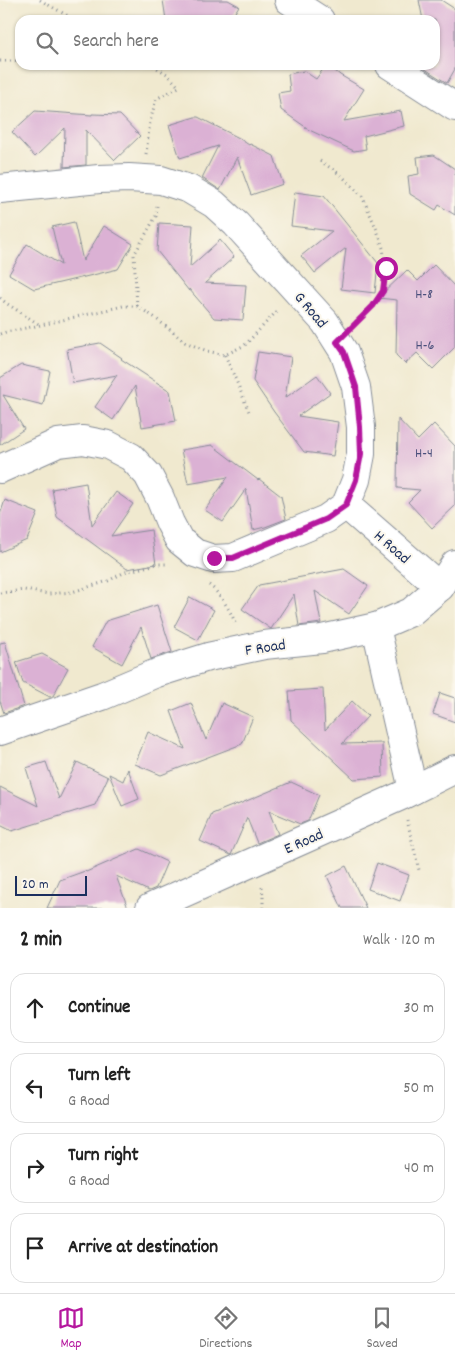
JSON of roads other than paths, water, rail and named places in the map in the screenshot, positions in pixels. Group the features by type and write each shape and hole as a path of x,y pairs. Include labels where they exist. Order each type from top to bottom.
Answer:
{"street":[{"path":"289,0 312,15"},
{"path":"398,70 455,107"},
{"name":"G Road","path":"0,189 98,179 129,178 152,180 189,189 214,204 236,224 325,322 344,352 356,387 361,454 356,480 346,505"},
{"path":"0,469 58,443 83,440 108,445 130,457 148,475 179,540 195,552 214,558 233,558 326,519 346,505"},
{"name":"H Road","path":"346,505 440,586"},
{"path":"407,793 376,627 411,612 440,586 455,564"},
{"name":"F Road","path":"0,731 102,696 154,674 208,657 264,644 322,638 376,627"},
{"name":"E Road","path":"150,908 407,793 455,769"}]}
